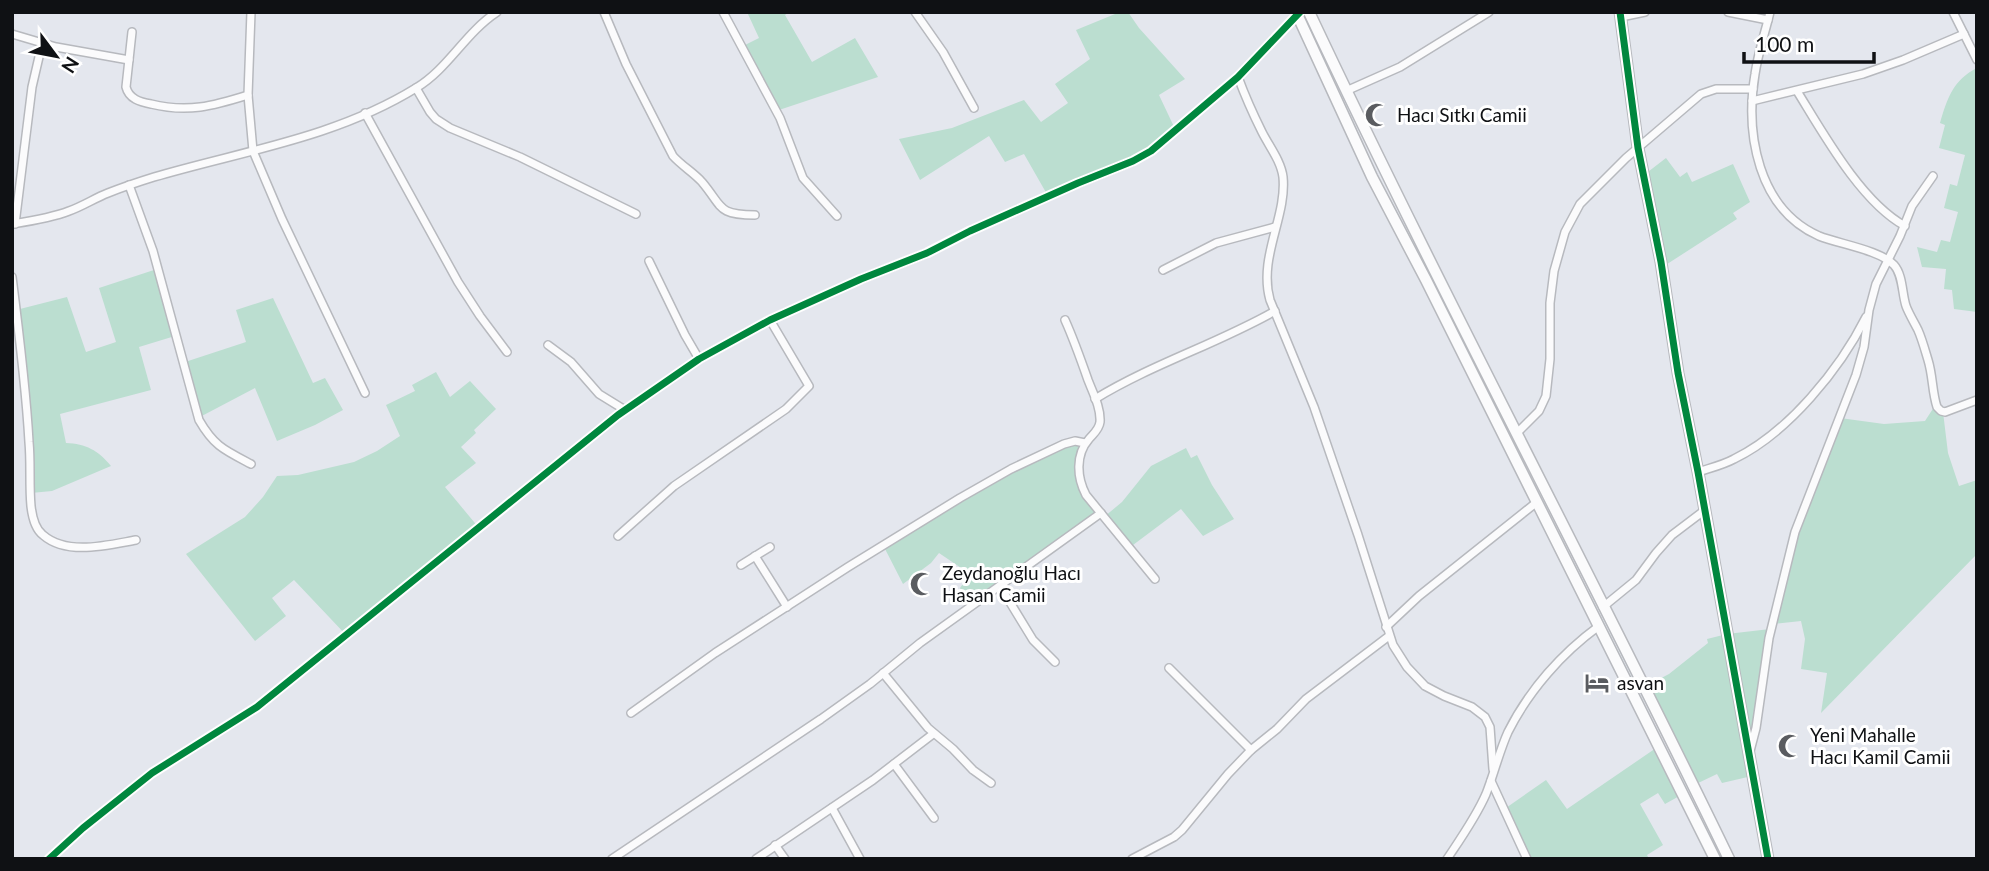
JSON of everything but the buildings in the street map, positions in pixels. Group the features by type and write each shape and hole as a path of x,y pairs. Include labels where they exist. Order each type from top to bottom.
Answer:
{"main road":[{"path":"1309,12 1383,169 1672,740 1729,859"},
{"path":"1297,13 1372,177 1715,859"},
{"path":"1620,14 1638,148 1661,262 1685,414 1698,472 1768,859"}],"street":[{"path":"251,12 248,95 254,151 282,219 365,393"},
{"path":"42,44 32,87 14,224 62,213 129,185 174,171 304,138 365,113 416,88 435,73 477,27 497,12"},
{"path":"604,12 636,84 677,161 702,182 723,209 737,215 755,215"},
{"path":"723,12 779,118 803,178 837,216"},
{"path":"915,12 943,52 974,108"},
{"path":"1346,91 1400,67 1489,12"},
{"path":"1620,14 1645,12"},
{"path":"1728,12 1769,16 1753,89 1754,145 1758,163 1780,204 1812,232 1887,261 1896,269 1906,306 1929,363 1937,407 1945,412 1977,400"},
{"path":"1953,12 1977,60"},
{"path":"49,859 99,814 152,773 257,707 625,410 699,359 770,320 927,253 970,231 1151,151 1238,77 1297,13"},
{"path":"132,32 126,90 130,96 141,102 194,109 248,95"},
{"path":"12,34 77,52 129,60"},
{"path":"1752,101 1882,68 1964,34"},
{"path":"1238,77 1251,110 1282,171 1283,187 1269,255 1267,284 1359,535 1389,636 1400,657 1425,686 1472,707 1485,717 1490,727 1493,769"},
{"path":"416,88 430,112 450,128 520,158 636,214"},
{"path":"1517,433 1539,411 1546,396 1550,359 1551,286 1560,245 1569,222 1586,196 1701,94 1719,88 1753,89"},
{"path":"1797,91 1852,174 1885,213 1905,226"},
{"path":"365,113 458,282 507,352"},
{"path":"12,166 22,168"},
{"path":"1749,756 1756,728 1769,638 1790,548 1811,486 1856,375 1876,284 1905,226 1915,199 1933,176"},
{"path":"129,185 153,251 198,418 215,443 251,464"},
{"path":"1163,270 1216,243 1275,228"},
{"path":"649,261 699,359"},
{"path":"12,277 27,408 31,507 37,529 52,541 74,547 136,540"},
{"path":"1698,472 1736,458 1793,417 1846,354 1869,310"},
{"path":"1095,399 1131,378 1237,331 1275,311"},
{"path":"618,536 674,486 786,409 809,386 770,320"},
{"path":"1065,320 1095,399 1100,420 1099,426 1085,443 1078,467 1080,483 1086,495 1155,579"},
{"path":"548,345 571,362 599,394 625,410"},
{"path":"631,713 715,653 910,528 1011,470 1064,444 1075,441 1085,443"},
{"path":"1386,627 1439,580 1537,502"},
{"path":"1603,607 1636,580 1672,535 1705,510"},
{"path":"612,859 707,793 777,749 1101,513"},
{"path":"741,565 770,547"},
{"path":"755,556 787,607"},
{"path":"1000,586 1032,640 1055,662"},
{"path":"1447,859 1482,803 1508,733 1530,697 1576,642 1599,625"},
{"path":"1132,859 1182,830 1251,750 1313,694 1389,636"},
{"path":"1169,668 1251,750"},
{"path":"884,673 933,734 991,783"},
{"path":"757,859 933,734"},
{"path":"894,764 934,818"},
{"path":"1491,780 1527,859"},
{"path":"832,808 860,859"},
{"path":"775,845 785,859"}],"green space":[{"path":"747,12 789,12 785,15 812,62 855,38 878,77 776,111 741,47 759,38"},
{"path":"1120,12 1128,12 1185,79 1159,95 1176,131 1151,151 1048,196 1024,154 1005,162 989,136 920,180 899,139 952,128 1024,100 1041,122 1068,103 1055,84 1090,59 1076,30"},
{"path":"1977,68 1977,312 1954,309 1952,290 1944,289 1946,269 1922,267 1917,247 1937,252 1941,240 1950,242 1958,212 1944,208 1950,184 1957,186 1965,155 1939,148 1945,125 1940,123 1948,98 1957,84"},
{"path":"1666,158 1680,177 1687,172 1692,182 1733,164 1750,202 1733,213 1737,219 1661,268 1644,175"},
{"path":"157,269 175,336 139,347 151,390 60,414 66,443 91,449 111,466 52,491 31,493 16,310 67,297 86,352 116,342 99,288"},
{"path":"273,298 313,383 325,378 343,410 277,441 255,388 198,418 182,363 246,342 236,310"},
{"path":"436,372 450,397 470,381 496,409 461,447 476,463 445,487 479,528 347,636 294,580 272,598 286,616 255,641 186,554 245,517 277,476 298,475 354,462 400,436 386,405 415,391 412,385"},
{"path":"1936,404 1943,412 1948,453 1959,486 1977,480 1977,554 1821,713 1827,673 1801,669 1805,639 1801,621 1772,624 1790,549 1840,418 1884,424 1925,421"},
{"path":"1080,442 1080,483 1101,513 972,606 960,588 970,574 939,553 931,563 903,584 883,545 1064,444"},
{"path":"1186,448 1191,458 1197,455 1234,519 1203,536 1181,509 1129,548 1104,517 1122,502 1151,466"},
{"path":"1770,629 1749,756 1752,776 1722,783 1717,774 1694,785 1644,687 1669,674 1708,643 1707,639"},
{"path":"1659,746 1683,794 1665,804 1658,793 1640,804 1663,845 1647,855 1649,859 1527,859 1503,810 1546,780 1567,809"}],"cycle path":[{"path":"49,859 152,773 257,707 618,415 699,359 770,320 927,253 970,231 1151,151 1238,77 1300,12"},
{"path":"1620,12 1638,148 1661,262 1678,373 1768,859"}],"place":[{"name":"Hacı Sıtkı Camii","path":"1377,115"},
{"name":"Zeydanoğlu Hacı Hasan Camii","path":"922,584"},
{"name":"asvan","path":"1597,683"},
{"name":"Yeni Mahalle Hacı Kamil Camii","path":"1790,746"}]}
